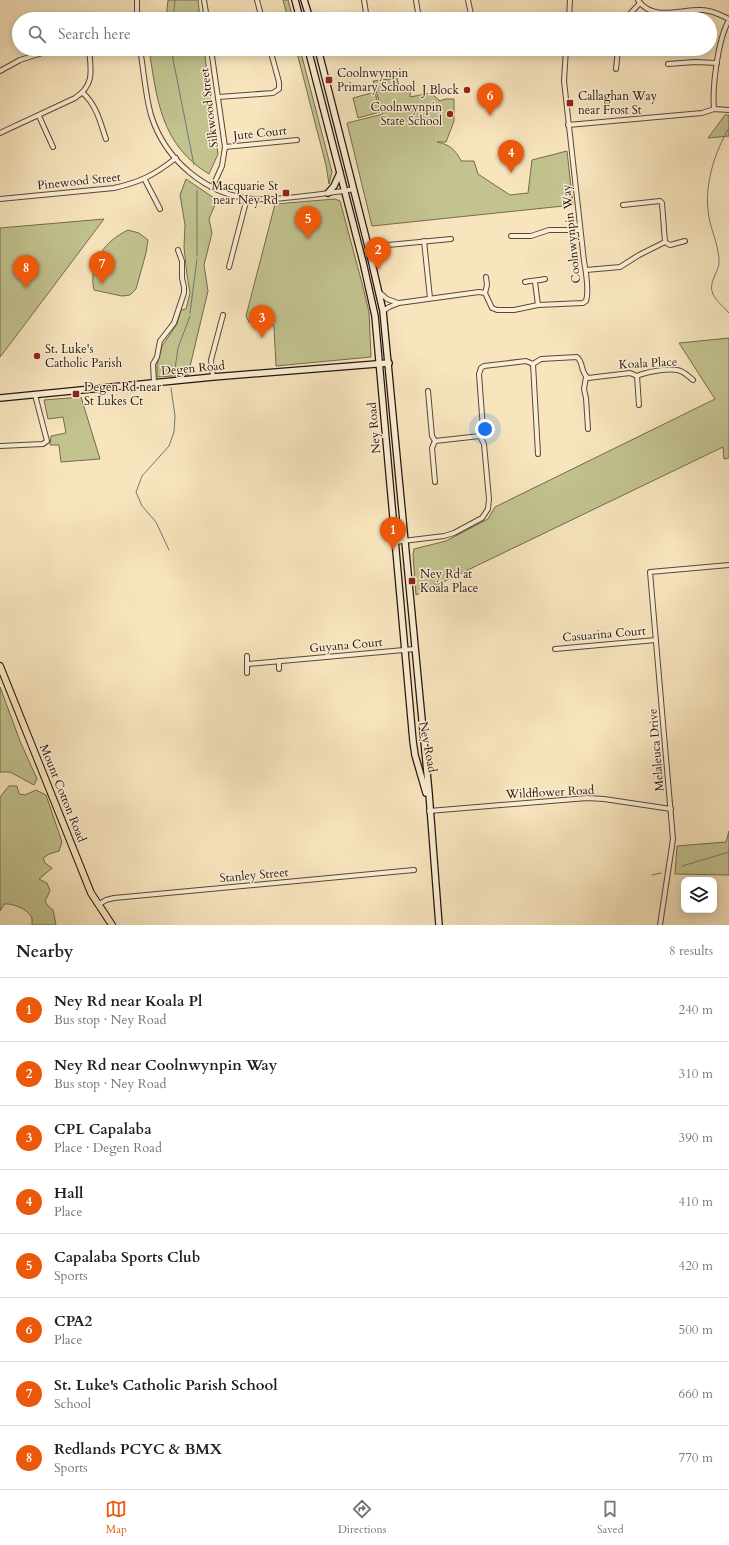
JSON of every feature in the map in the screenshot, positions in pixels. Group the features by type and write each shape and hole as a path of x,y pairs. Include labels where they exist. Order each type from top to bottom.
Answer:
{"main road":[{"path":"295,0 298,12"},
{"path":"304,0 308,12"},
{"name":"Ney Road","path":"310,56 363,262 375,316 413,741 415,755 426,792 429,811 438,925"},
{"name":"Ney Road","path":"320,56 383,311 429,793 429,811"},
{"path":"328,193 334,186 340,172"},
{"name":"Degen Road","path":"0,398 213,377 389,363"},
{"name":"Mount Cotton Road","path":"0,666 91,893 112,925"}],"street":[{"path":"137,0 137,12"},
{"path":"204,0 206,12"},
{"path":"257,0 260,12"},
{"path":"364,0 366,12"},
{"path":"416,0 418,12"},
{"path":"468,0 471,12"},
{"path":"569,12 570,0"},
{"path":"631,12 639,2 653,12"},
{"path":"677,12 703,10 715,12"},
{"path":"714,109 713,88 717,63 724,32 729,19 717,13"},
{"path":"0,71 33,56"},
{"path":"0,133 39,116 84,93 89,84 92,73 90,56"},
{"path":"141,56 151,114 161,138 185,169 212,188 225,193 247,198 265,199 353,189"},
{"name":"Silkwood Street","path":"212,188 222,166 225,147 213,56"},
{"path":"218,98 273,93 279,89 279,82 272,56"},
{"name":"Coolnwynpin Way","path":"485,293 492,308 497,310 514,310 538,305 584,303 587,299 586,270 580,230 564,81 566,56"},
{"path":"616,69 617,56"},
{"path":"668,64 695,62 717,63"},
{"path":"84,93 92,101 95,107 106,139"},
{"path":"568,125 702,113 714,109 719,111 729,110"},
{"path":"39,116 53,147"},
{"name":"Jute Court","path":"225,147 297,140"},
{"name":"Pinewood Street","path":"0,199 114,188 145,180 176,158"},
{"path":"145,180 160,210"},
{"path":"229,267 247,198"},
{"path":"622,205 660,201 662,203 665,242"},
{"path":"511,236 531,236 549,230 580,230"},
{"path":"388,244 451,239"},
{"path":"665,242 670,245 685,240"},
{"path":"424,241 430,298"},
{"path":"586,270 620,267 665,242"},
{"path":"154,383 153,364 157,357 160,341 174,323 184,293 182,261 178,250"},
{"path":"383,311 399,303 479,292 485,293 487,285 486,277"},
{"path":"525,282 535,282 545,279"},
{"path":"535,282 538,305"},
{"path":"379,292 387,299 399,303"},
{"path":"213,377 211,360 222,315"},
{"path":"533,364 540,359 578,357 581,360 582,371 586,376 584,389 588,429"},
{"path":"395,542 434,538 454,533 482,518 486,514 489,498 484,444 480,436 482,429 479,374 481,368 484,366 526,361 533,364"},
{"path":"533,364 538,454"},
{"name":"Koala Place","path":"586,376 588,378 630,373 637,376 642,373 677,370 685,372 693,380"},
{"path":"637,376 639,405"},
{"path":"428,391 432,436 435,441"},
{"path":"0,446 43,444 47,441 35,395"},
{"path":"435,441 480,436"},
{"path":"435,441 432,448 435,482"},
{"name":"Melaleuca Drive","path":"660,925 673,839 650,572 729,565"},
{"name":"Casuarina Court","path":"554,649 656,640"},
{"name":"Guyana Court","path":"248,664 415,649"},
{"path":"247,656 247,673"},
{"path":"279,661 279,669"},
{"name":"Wildflower Road","path":"429,811 586,798 604,799 671,809"},
{"name":"Stanley Street","path":"98,905 106,900 114,898 414,870"}],"green space":[{"path":"168,0 198,0 199,12 167,12"},
{"path":"283,0 288,0 291,12 286,12"},
{"path":"150,56 205,56 218,154 209,174 193,162 180,149 171,135 164,120 155,86"},
{"path":"298,56 302,56 332,172 329,184 326,165"},
{"path":"397,78 399,87 411,85 410,97 431,93 440,101 445,99 454,99 454,121 446,142 437,142 452,148 461,161 474,161 478,174 510,195 528,193 532,160 567,151 573,205 372,226 347,123 383,114 373,81"},
{"path":"375,92 380,112 358,118 353,98"},
{"path":"725,115 729,115 729,136 708,138"},
{"path":"186,179 217,200 209,219 212,233 204,265 208,291 188,375 157,377 157,365 162,346 177,324 181,310 186,309 190,293 184,247 185,225 180,195"},
{"path":"335,199 340,201 369,312 371,357 276,366 274,327 271,323 261,326 257,323 253,324 249,322 246,316 275,204"},
{"path":"104,219 7,348 0,357 0,228"},
{"path":"128,230 139,233 148,240 136,289 130,295 122,296 94,290 94,271 100,254 112,240"},
{"path":"729,338 729,458 724,459 723,447 416,595 413,555 414,549 446,541 488,519 495,507 715,399 679,343"},
{"path":"81,397 100,459 61,462 59,445 50,445 51,436 66,433 63,417 48,419 44,400"},
{"path":"0,687 20,741 37,779 34,785 10,772 0,772"},
{"path":"9,786 17,786 19,794 25,795 36,790 46,795 62,842 59,851 49,854 43,858 45,863 52,868 39,879 47,883 50,891 45,901 53,910 56,925 32,925 32,918 30,915 20,907 12,904 4,904 0,911 0,797"},
{"path":"729,831 729,875 675,874 677,846 726,842"}],"waterway":[{"path":"174,12 175,0"},
{"path":"172,56 194,165"},
{"path":"729,128 715,157 707,200 711,226 719,258 718,268 712,283 712,290 716,299 729,313"},
{"path":"197,190 197,256"},
{"path":"190,313 197,259"},
{"path":"174,376 178,348 190,316"},
{"path":"169,550 156,522 142,506 136,492 142,476 169,446 174,432 175,416 171,388"},
{"path":"682,866 729,852"},
{"path":"652,875 661,873"}],"place":[{"name":"Coolnwynpin Primary School","path":"329,80"},
{"name":"J Block","path":"467,90"},
{"name":"Callaghan Way near Frost St","path":"570,103"},
{"name":"Coolnwynpin State School","path":"450,114"},
{"name":"CPA2","path":"490,116"},
{"name":"Hall","path":"511,173"},
{"name":"Macquarie St near Ney Rd","path":"286,193"},
{"name":"Capalaba Sports Club","path":"308,239"},
{"name":"Ney Rd near Coolnwynpin Way","path":"378,270"},
{"name":"St. Luke's Catholic Parish School","path":"102,284"},
{"name":"Redlands PCYC & BMX","path":"26,288"},
{"name":"CPL Capalaba","path":"262,338"},
{"name":"St. Luke's Catholic Parish","path":"37,356"},
{"name":"Degen Rd near St Lukes Ct","path":"76,394"},
{"name":"Ney Rd near Koala Pl","path":"393,550"},
{"name":"Ney Rd at Koala Place","path":"412,581"}]}
